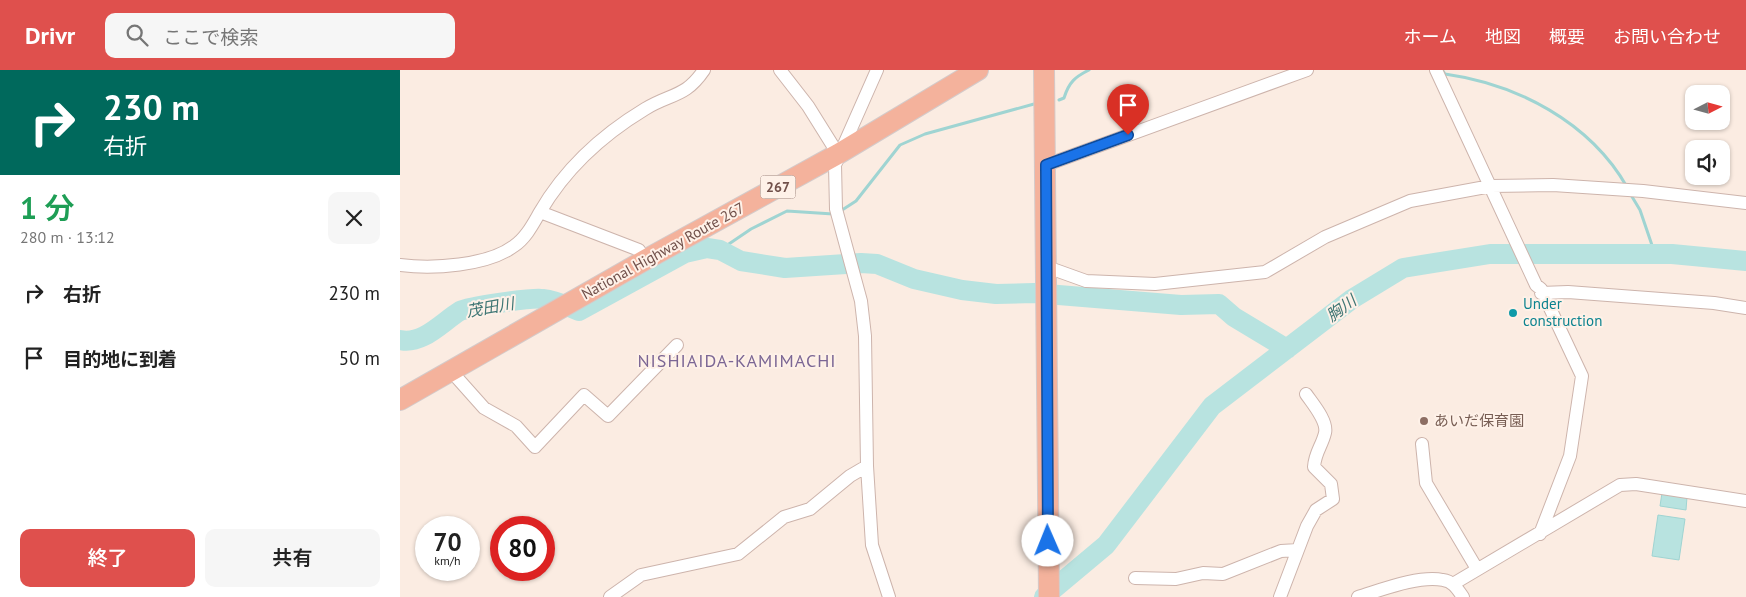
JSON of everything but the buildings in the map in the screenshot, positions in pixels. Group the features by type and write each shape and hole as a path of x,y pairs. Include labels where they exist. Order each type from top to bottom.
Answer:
{"highway":[{"name":"National Highway Route 267","path":"400,400 645,260 838,154 978,70"},
{"path":"1044,70 1049,597"}],"street":[{"path":"400,265 469,263 495,257 515,246 530,230 563,177 585,153 646,108 690,88 704,70"},
{"path":"780,70 808,106 838,154"},
{"path":"878,70 838,154 835,165 837,213 861,301 865,336 867,466 872,545 889,597"},
{"path":"1046,165 1306,70"},
{"path":"1436,70 1582,376 1570,456 1540,534"},
{"path":"1047,274 1086,281 1155,284 1265,272 1325,237 1410,201 1493,190 1553,185 1643,191 1746,203"},
{"path":"540,212 639,250 645,260"},
{"path":"1539,289 1714,303 1746,308"},
{"path":"451,371 484,408 516,426 535,447 584,395 608,416 678,345"},
{"path":"1280,597 1307,526 1316,510 1333,499 1331,484 1314,467 1315,454 1325,433 1325,425 1306,394"},
{"path":"1422,444 1426,483 1477,569"},
{"path":"610,597 641,574 738,554 784,517 810,509 850,476 867,466"},
{"path":"1453,584 1620,485 1636,484 1746,501"},
{"path":"1136,578 1176,578 1203,573 1223,574 1281,551 1298,550"},
{"path":"1358,597 1425,580 1443,580 1453,584 1463,597"}],"water":[{"path":"1662,493 1687,497 1686,510 1660,506"},
{"path":"1658,515 1685,519 1679,560 1652,556"}],"waterway":[{"path":"1059,100 1064,98 1073,81 1089,70"},
{"path":"1443,71 1445,74 1499,87 1549,110 1572,125 1593,143 1612,164 1627,187"},
{"path":"839,212 856,201 900,145 925,134 1034,104"},
{"path":"1631,195 1640,210 1655,254"},
{"path":"720,250 751,229 787,211 833,214"},
{"name":"茂田川","path":"400,340 417,339 432,332 460,311 487,305 527,299 543,299 557,302 579,311 685,253 707,248 720,250 741,261 785,268 861,263 877,264 914,279 962,290 996,294 1034,293 1181,305 1219,304 1234,317 1287,349"},
{"name":"胸川","path":"1044,597 1106,545 1212,406 1352,299 1403,268 1490,254 1672,254 1746,261"}],"place":[{"name":"Under construction","path":"1513,313"},
{"name":"あいだ保育園","path":"1424,421"}],"district":[{"name":"NISHIAIDA-KAMIMACHI","path":"737,361"}],"route":[{"path":"1048,541 1046,165 1128,135"}]}
